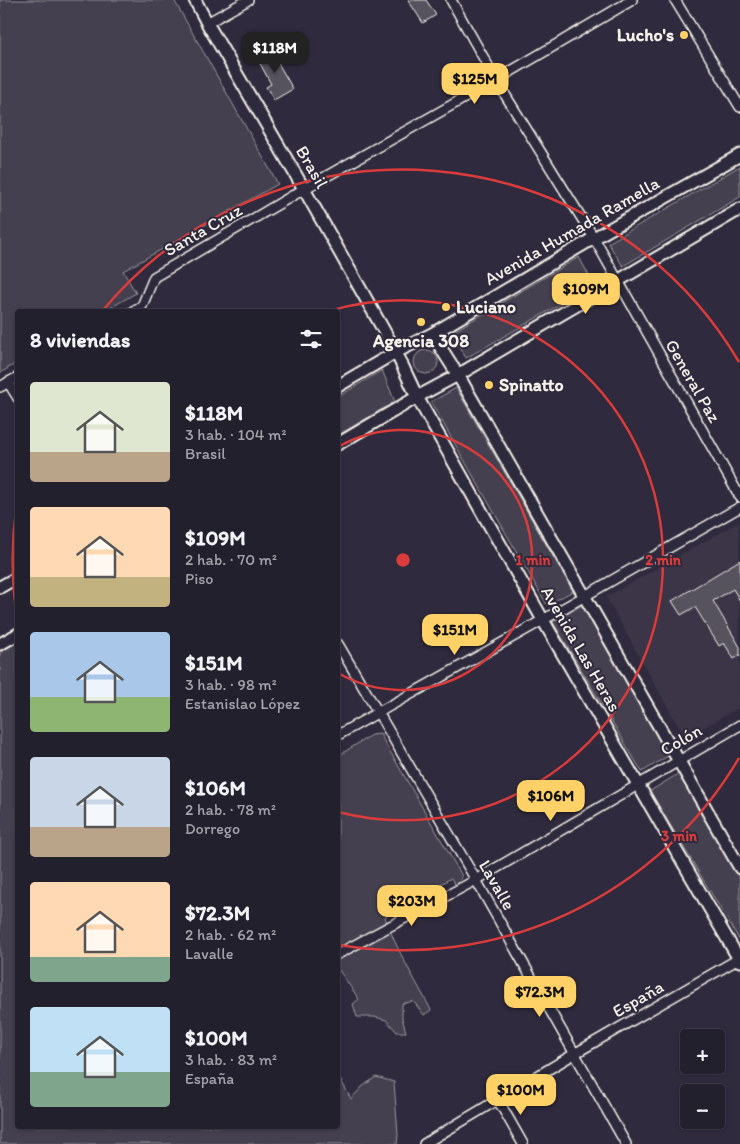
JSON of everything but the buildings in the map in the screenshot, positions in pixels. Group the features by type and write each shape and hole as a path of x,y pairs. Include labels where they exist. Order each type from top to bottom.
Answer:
{"main road":[{"name":"Brasil","path":"195,0 396,352"},
{"name":"Avenida Humada Ramella","path":"340,385 396,352 432,334 594,238 740,155"},
{"path":"340,443 740,210"},
{"name":"Avenida Las Heras","path":"432,334 458,375 740,868"},
{"name":"Avenida Las Heras","path":"396,352 417,397 543,620 740,959"},
{"path":"0,587 15,579"},
{"path":"0,644 15,636"}],"street":[{"path":"207,23 248,0"},
{"name":"General Paz","path":"451,0 496,80 594,238 740,497"},
{"name":"Santa Cruz","path":"143,309 154,278 304,189 632,0"},
{"path":"675,0 740,107"},
{"path":"15,379 4,385 15,395"},
{"path":"340,734 740,507"},
{"name":"Lavalle","path":"340,647 476,880 626,1144"},
{"name":"Colón","path":"340,953 476,880 740,724"},
{"name":"España","path":"424,1144 574,1054 740,959"},
{"path":"498,1100 523,1144"}],"shaded area":[{"path":"0,0 174,0 278,184 123,271 136,293 108,309 15,309 15,364 0,373"},
{"path":"740,166 740,197 623,266 608,243"},
{"path":"579,257 594,285 466,358 451,333"},
{"path":"426,350 434,354 438,362 434,370 426,374 418,370 414,362 418,354"},
{"path":"382,370 395,402 340,434 340,396"},
{"path":"456,388 573,591 547,605 431,402"},
{"path":"739,522 740,707 685,738 606,597"},
{"path":"582,605 668,756 642,772 553,622"},
{"path":"15,643 15,1129 340,1129 340,1079 351,1099 363,1086 376,1077 394,1082 397,1144 0,1144 0,653"},
{"path":"380,734 462,876 456,886 451,878 385,917 400,953 431,1010 424,1015 413,1001 402,1004 402,1018 406,1032 397,1032 386,1020 375,1017 357,1017 353,1004 359,999 340,972 340,755 371,735"},
{"path":"685,772 740,880 740,941 650,791 678,774"}],"place":[{"name":"Lucho's","path":"684,35"},
{"name":"Luciano","path":"446,307"},
{"name":"Agencia 308","path":"421,322"},
{"name":"Spinatto","path":"489,385"}]}
